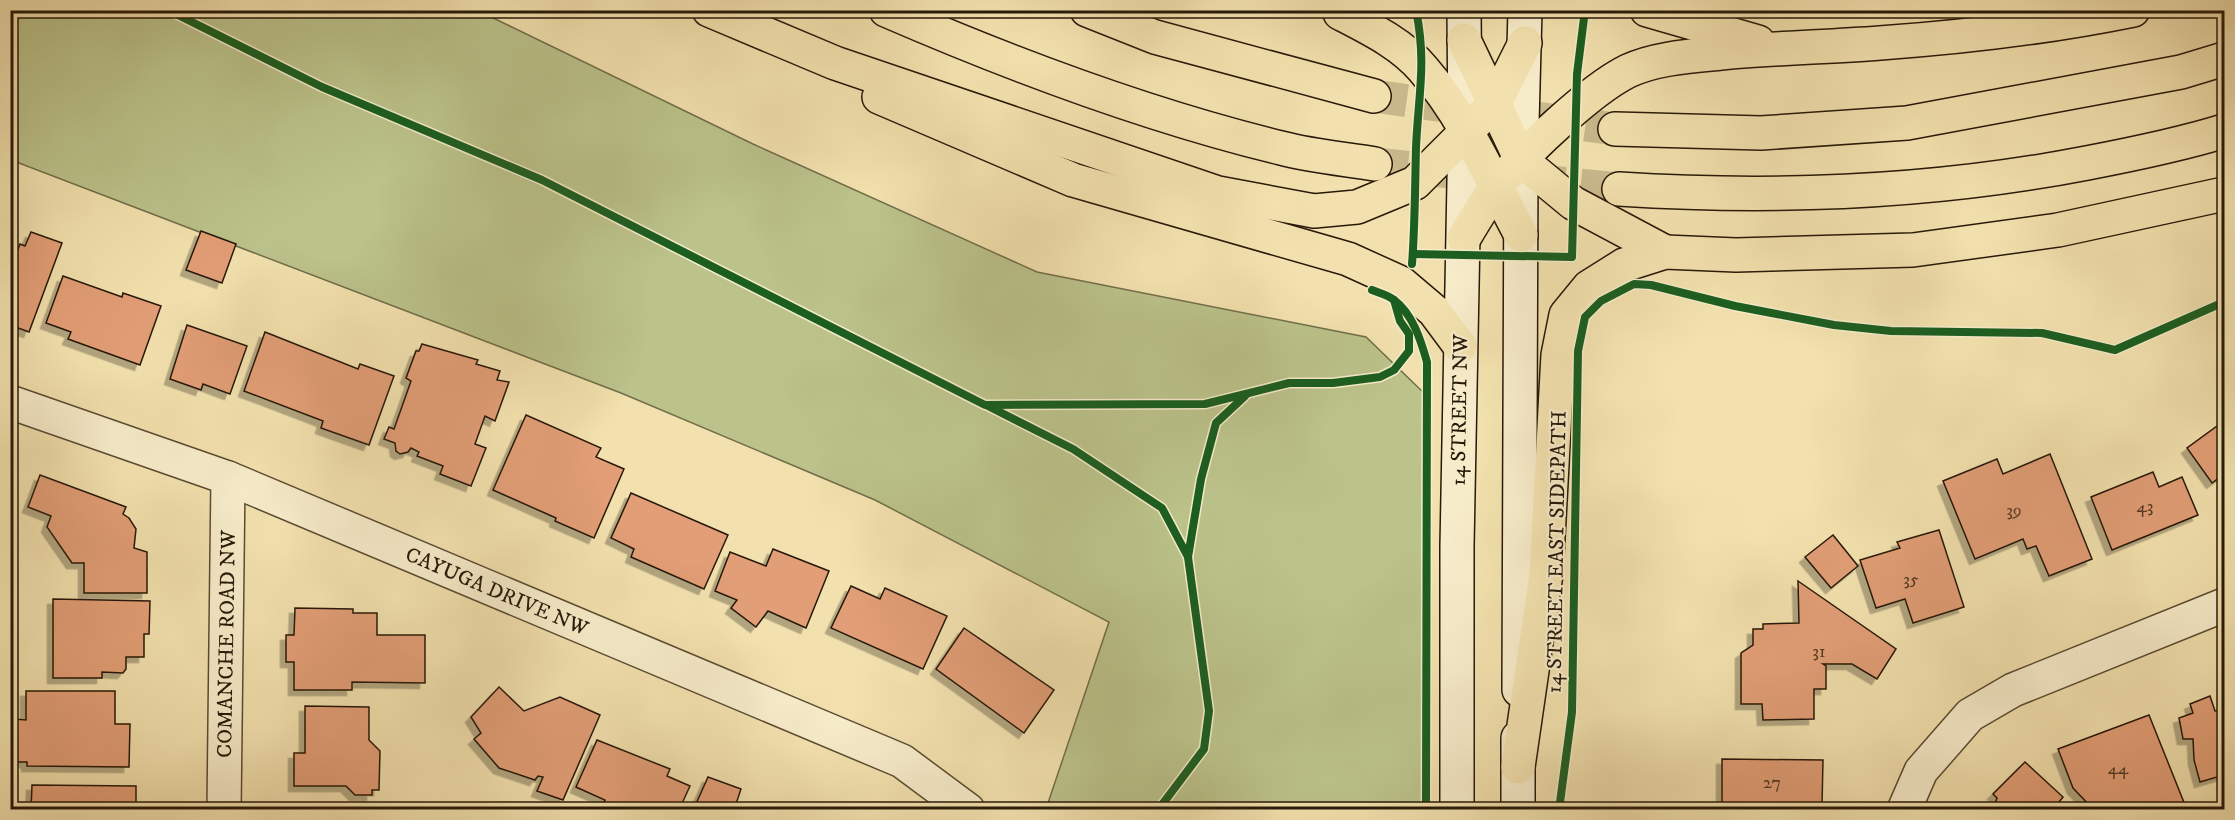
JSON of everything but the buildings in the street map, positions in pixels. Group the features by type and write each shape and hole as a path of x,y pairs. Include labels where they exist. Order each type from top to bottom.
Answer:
{"main road":[{"path":"709,10 835,63 1218,194 1314,211 1357,207 1415,183 1495,103 1525,44"},
{"path":"886,10 1077,86 1184,121 1282,149 1375,164"},
{"path":"1086,10 1155,37 1374,96"},
{"path":"1647,10 1780,47"},
{"path":"1464,238 1496,188 1521,160 1602,86 1630,70 1680,57 1780,47 1879,44 1970,36 2070,23 2133,10"},
{"path":"1342,11 1382,35 1423,68 1466,130 1521,235"},
{"path":"1464,25 1521,160 1573,203 1665,252"},
{"path":"1616,129 1761,133 1907,123 2181,72 2224,59"},
{"path":"835,63 883,101 1073,180 1348,259 1401,283 1434,311 1460,346"},
{"path":"1619,189 1708,195 1815,194 1899,190 2019,176 2182,144 2224,130"},
{"path":"1518,767 1546,574 1558,355 1566,315 1589,287 1624,265 1665,252 1736,255 1913,250 2058,230 2224,194"}],"street":[{"path":"1518,810 1521,160 1525,10"},
{"name":"14 STREET NW","path":"1457,810 1460,346 1466,130 1464,25"},
{"name":"CAYUGA DRIVE NW","path":"10,402 228,478 902,761 968,810"},
{"name":"COMANCHE ROAD NW","path":"224,810 228,478"},
{"path":"1904,810 1921,771 1970,715 2013,690 2224,605"}],"green space":[{"path":"10,11 479,11 753,144 1037,272 1366,337 1425,394 1425,809 1046,809 1109,622 875,500 621,393 11,160"}],"tunnel":[{"path":"1374,96 1474,110"},
{"path":"1537,118 1615,129"},
{"path":"1375,164 1451,172"},
{"path":"1532,180 1619,189"}],"cycle path":[{"path":"168,10 322,87 542,180 985,405 1205,404 1289,383 1333,383 1380,377 1394,370 1409,351 1409,334 1400,321 1394,300"},
{"path":"1412,264 1421,80 1421,47 1416,10"},
{"path":"1413,254 1572,257 1577,74 1585,10"},
{"name":"14 STREET EAST SIDEPATH","path":"1559,810 1572,712 1578,351 1585,317 1601,301 1634,284 1651,285 1735,306 1834,325 1891,331 2042,333 2115,350 2224,302"},
{"path":"1372,290 1392,298 1401,306 1419,337 1427,362 1426,810"},
{"path":"1158,810 1204,749 1209,711 1188,557 1201,479 1216,423 1245,396"},
{"path":"988,406 1073,449 1162,508 1188,557"}]}
